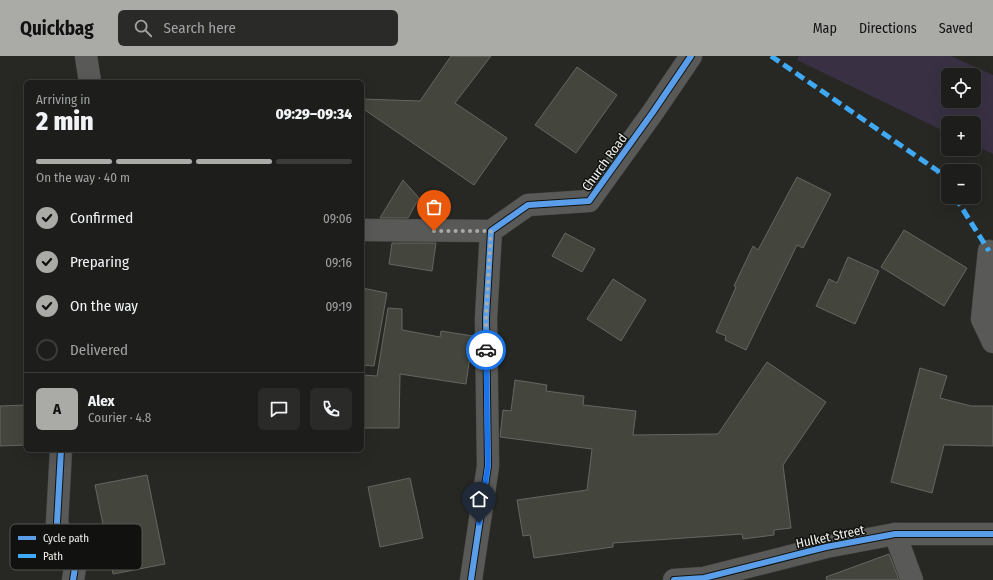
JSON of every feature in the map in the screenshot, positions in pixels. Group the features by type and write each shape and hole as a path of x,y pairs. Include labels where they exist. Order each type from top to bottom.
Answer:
{"street":[{"path":"86,56 90,80"},
{"name":"Church Road","path":"491,231 528,205 589,201 691,56"},
{"path":"364,230 491,231 486,318 488,466 471,580"},
{"path":"990,251 982,319 993,342"},
{"path":"57,524 61,452"},
{"path":"895,534 912,580"},
{"name":"Hulket Street","path":"674,580 704,579 826,547 895,534 993,534"},
{"path":"73,580 75,570"}],"shaded area":[{"path":"799,56 951,56 978,68 941,68 941,108 981,108 981,70 993,75 993,154 981,148 981,116 941,116 941,130 797,60"}],"building":[{"path":"451,56 491,56 455,103 507,138 474,185 364,109 364,99 420,101"},
{"path":"577,67 617,95 576,153 535,125"},
{"path":"797,177 831,194 803,248 797,245 746,350 725,340 726,336 716,332 736,287 734,286 753,246 758,250"},
{"path":"403,180 419,198 408,218 380,218"},
{"path":"904,230 967,268 944,306 881,267"},
{"path":"565,233 595,249 582,272 552,256"},
{"path":"392,243 436,243 432,271 389,264"},
{"path":"848,257 879,271 855,324 816,306 829,279 837,283"},
{"path":"613,279 646,300 621,341 587,319"},
{"path":"364,288 387,293 374,366 364,365"},
{"path":"388,308 402,309 402,330 440,337 441,331 473,336 466,384 400,374 399,428 364,428 364,375 377,376"},
{"path":"767,362 826,402 783,465 791,528 774,530 774,535 743,539 742,534 613,543 613,547 534,558 530,535 523,536 517,500 587,490 592,449 500,437 503,410 511,411 515,380 547,385 546,391 584,396 583,405 636,411 633,435 718,434"},
{"path":"920,368 947,376 940,398 971,406 993,406 993,446 944,445 932,493 891,482"},
{"path":"24,405 24,445 0,446 0,406"},
{"path":"147,475 165,564 142,568 142,524 103,524 95,485"},
{"path":"410,478 423,538 380,547 368,487"},
{"path":"889,554 899,580 827,580 826,577"},
{"path":"112,570 134,570 113,574"}],"marked path":[{"path":"771,56 938,171 941,176"},
{"path":"959,204 989,251"}],"cycle path":[{"path":"471,580 488,466 486,318 491,231 528,205 589,201 691,56"},
{"path":"57,524 61,452"},
{"path":"674,580 704,578 826,547 895,534 993,534"},
{"path":"73,580 75,570"}],"way so far":[{"path":"434,231 491,231 486,318 486,350"}],"route":[{"path":"479,523 488,466 486,350"}]}
